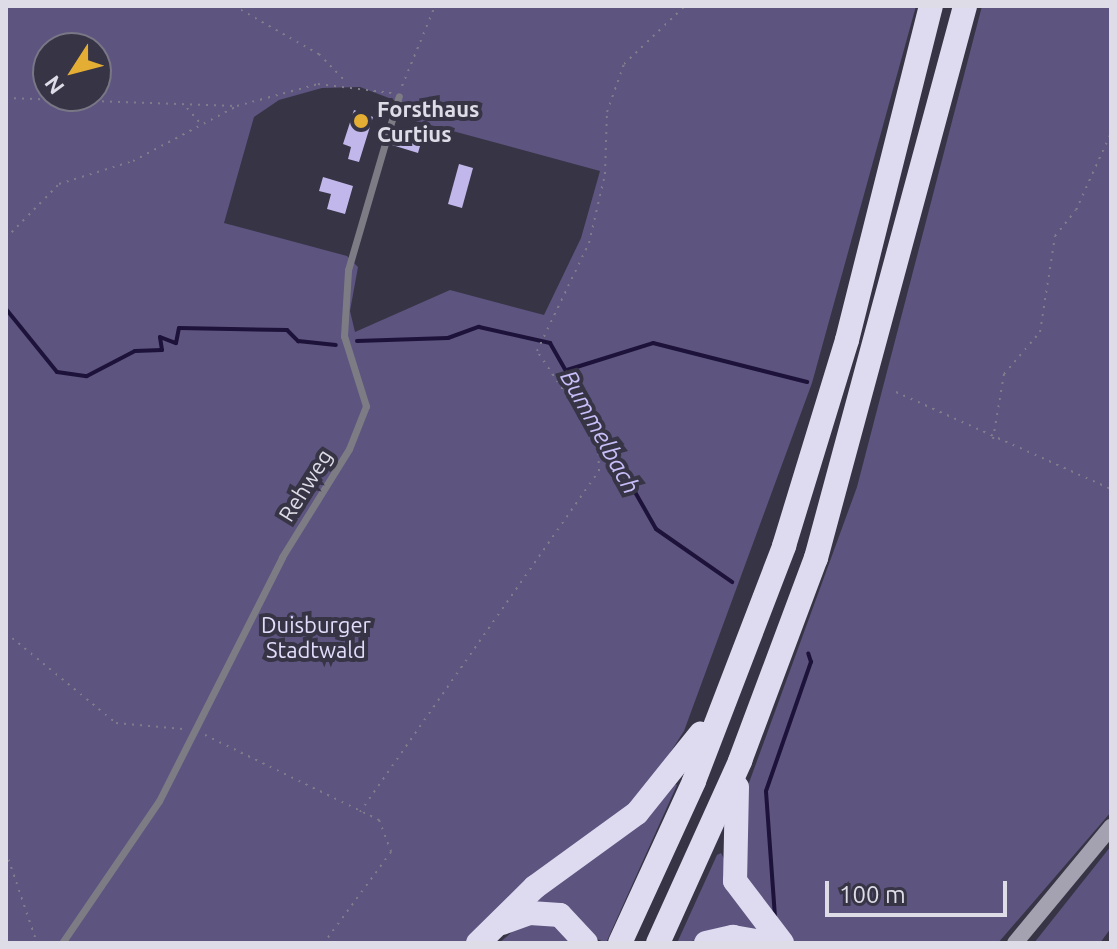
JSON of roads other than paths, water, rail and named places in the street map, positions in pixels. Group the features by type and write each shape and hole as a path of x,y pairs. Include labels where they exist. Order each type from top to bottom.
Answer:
{"highway":[{"path":"620,943 732,684 847,340 931,6"},
{"path":"658,943 740,761 845,465 965,6"},
{"path":"478,943 660,790 732,684"},
{"path":"740,761 731,834 735,881 782,943"},
{"path":"496,926 545,912 560,915 586,943"},
{"path":"706,943 733,937 766,943"}],"main road":[{"path":"1015,943 1111,827"}],"lane":[{"name":"Rehweg","path":"62,943 159,801 366,406 344,336 348,270 399,96"}],"waterway":[{"name":"Bummelbach","path":"6,309 57,372 87,376 135,351 162,350 160,337 176,343 179,328 287,330 298,341 336,345"},
{"name":"Bummelbach","path":"357,341 448,338 479,327 550,343 656,529 732,582"},
{"path":"567,370 653,343 807,382"},
{"name":"Bummelbach","path":"775,917 766,791 811,662 808,653"}],"place":[{"name":"Forsthaus Curtius","path":"361,121"}],"park label":[{"name":"Duisburger Stadtwald","path":"316,636"}]}
